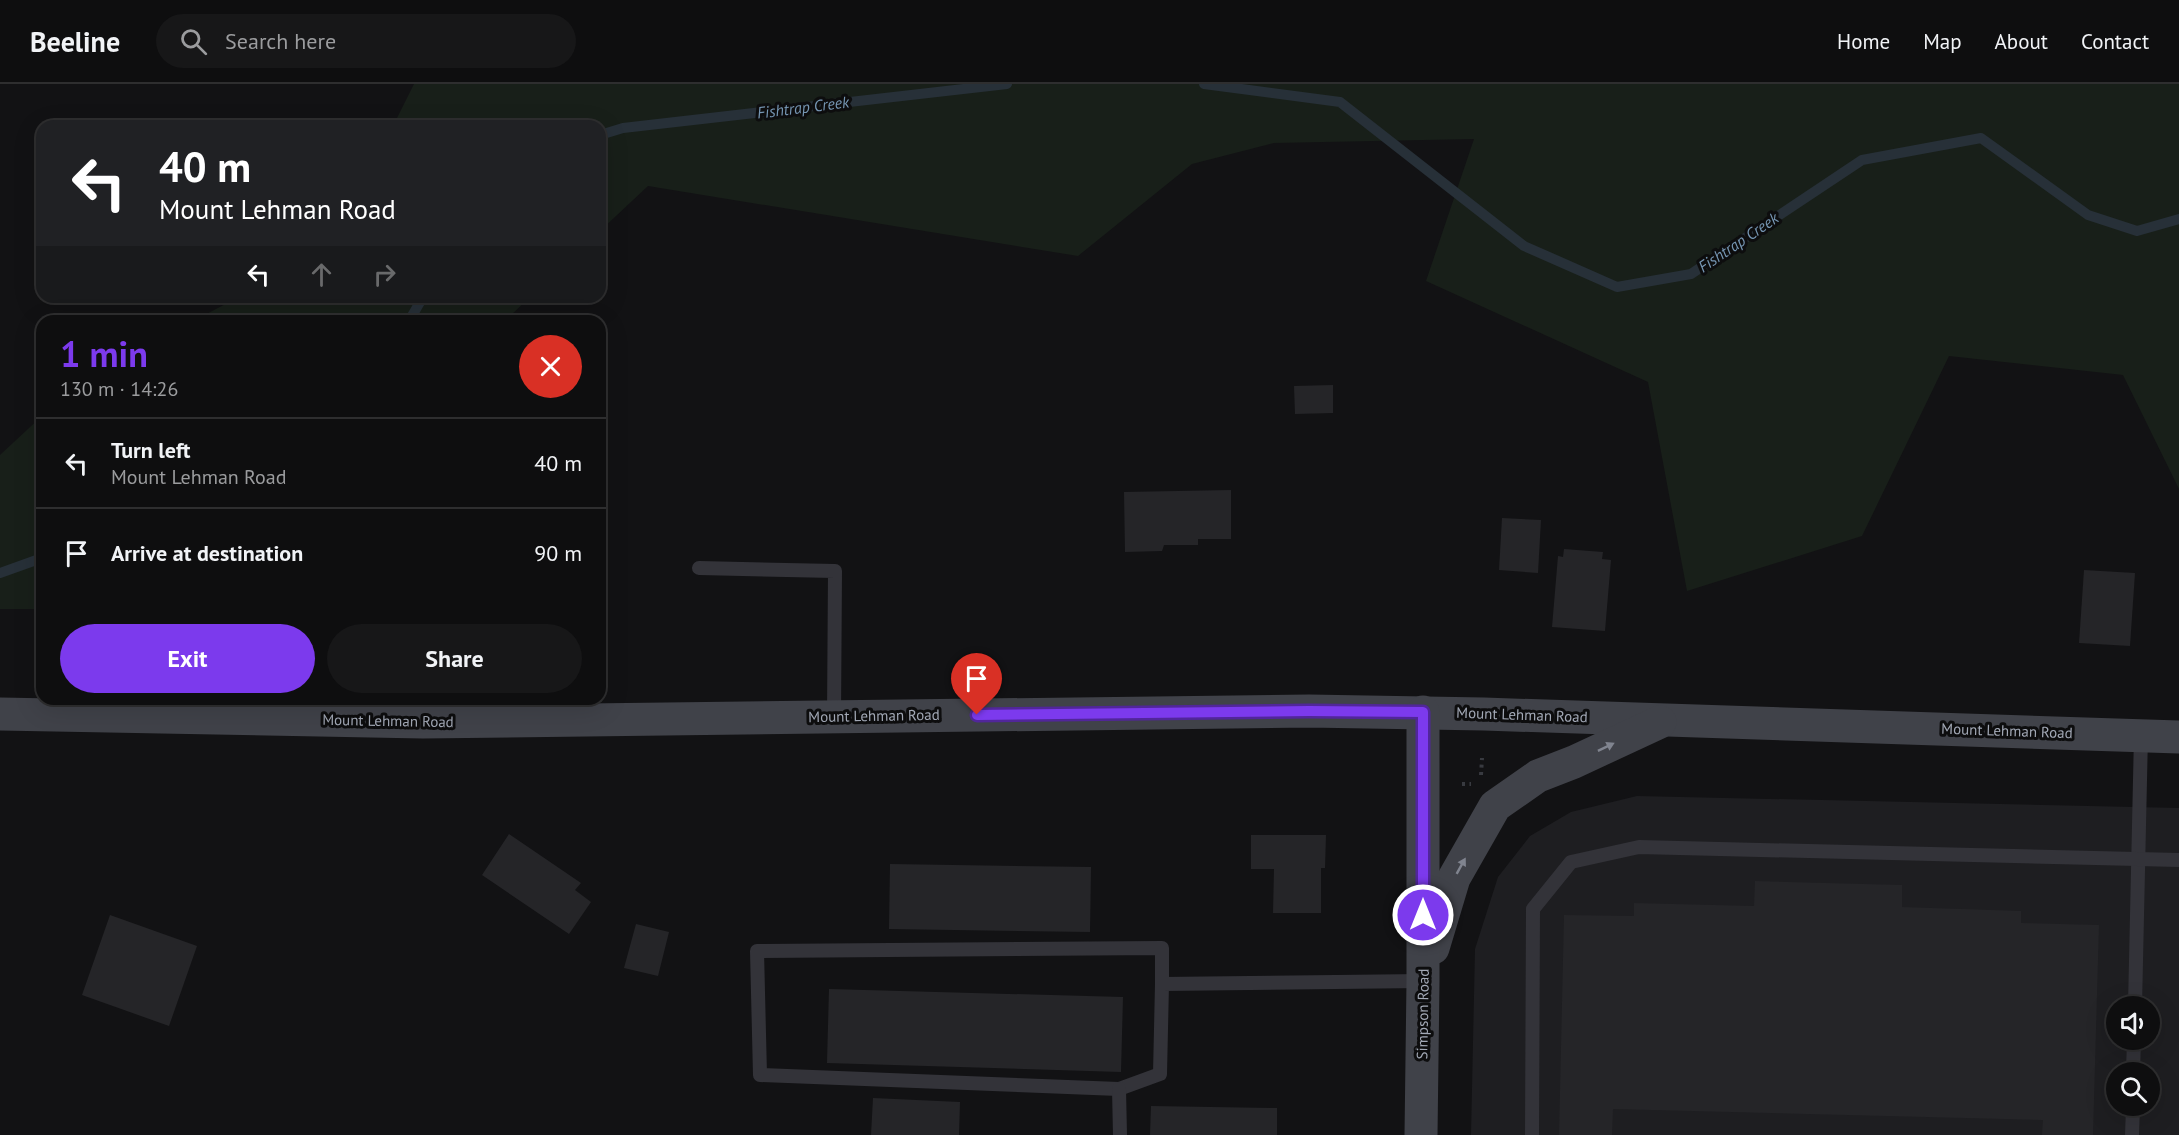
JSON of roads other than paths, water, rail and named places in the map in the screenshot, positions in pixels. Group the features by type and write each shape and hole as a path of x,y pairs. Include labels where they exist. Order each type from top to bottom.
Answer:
{"main road":[{"name":"Mount Lehman Road","path":"0,714 423,722 1309,711 1423,712 2179,737"},
{"name":"Simpson Road","path":"1421,1135 1423,712"},
{"path":"1423,981 1454,878 1495,806 1538,776 1574,762 1664,720"}],"lane":[{"path":"699,568 835,571 834,716"},
{"path":"2135,996 2141,735"},
{"path":"1532,1135 1533,909 1571,862 1639,847 2179,860"},
{"path":"1162,948 1162,984 1160,1074 1119,1089 760,1075 757,951 1162,948"},
{"path":"1162,984 1423,981"},
{"path":"1119,1089 1120,1135"},
{"path":"2132,1135 2133,1116"}],"waterway":[{"name":"Fishtrap Creek","path":"606,133 623,128 1007,84"},
{"name":"Fishtrap Creek","path":"1204,84 1340,102 1524,246 1617,287 1691,274 1862,160 1981,138 2088,215 2137,231 2179,219"},
{"name":"Fishtrap Creek","path":"412,315 420,303"},
{"name":"Fishtrap Creek","path":"0,573 36,560"}]}
